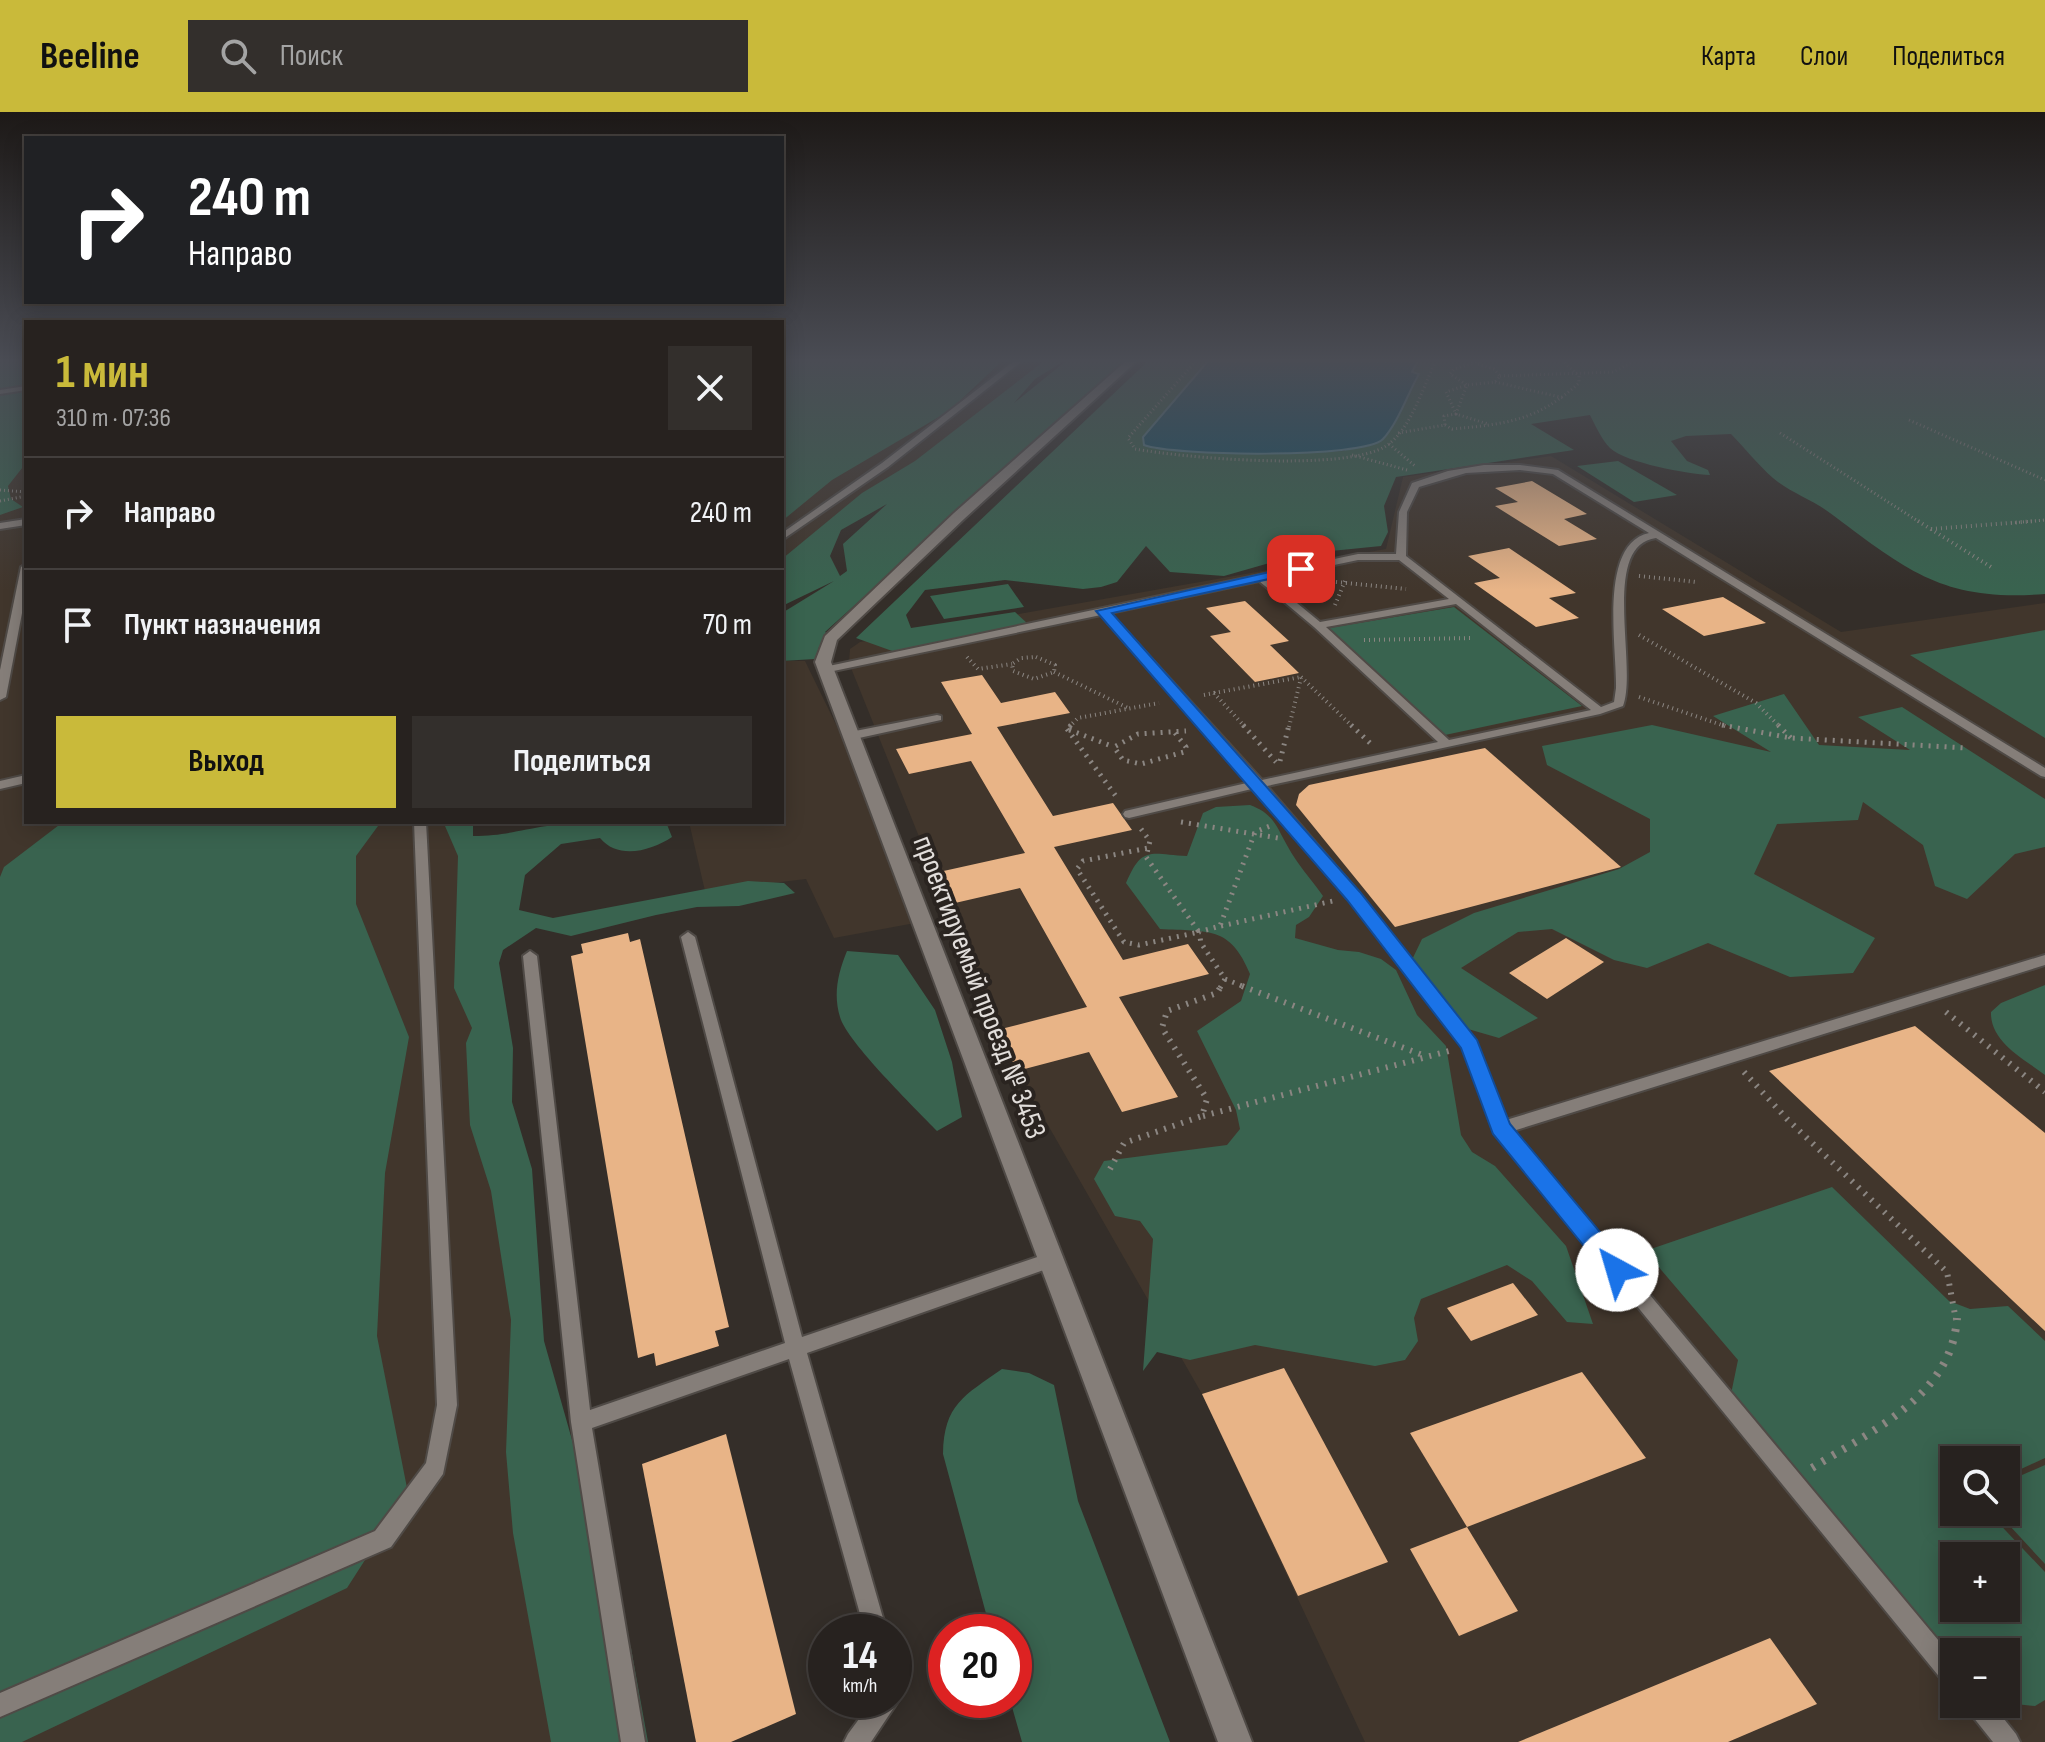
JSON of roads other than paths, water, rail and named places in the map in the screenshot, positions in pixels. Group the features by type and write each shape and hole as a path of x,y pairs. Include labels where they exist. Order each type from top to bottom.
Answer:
{"street":[{"path":"824,670 823,656 830,639 1047,437"},
{"name":"проектируемый проезд № 3453","path":"824,670 1235,1742"}],"lane":[{"path":"784,536 921,437"},
{"path":"1401,557 1403,512 1415,485 1434,476 1525,466 1555,472 2045,773"},
{"path":"0,526 24,522"},
{"path":"1129,814 1259,784 1277,773 1385,758 1600,711 1619,704 1624,691 1618,621 1622,574 1628,549 1638,538 1659,535"},
{"path":"824,670 1260,577 1368,557 1401,557 1600,711"},
{"path":"0,697 6,637 24,574"},
{"path":"1260,577 1323,625 1334,640 1447,744"},
{"path":"1323,625 1451,597"},
{"path":"1103,611 1259,784 1354,896 1470,1045 1501,1128 1940,1660"},
{"path":"850,736 937,718"},
{"path":"0,785 24,779"},
{"path":"0,1705 383,1539 436,1467 447,1405 420,824"},
{"path":"688,937 796,1349 871,1614"},
{"path":"530,956 581,1422 633,1742"},
{"path":"1501,1128 2045,960"},
{"path":"581,1422 1052,1260"},
{"path":"856,1742 874,1718"},
{"path":"1988,1718 2008,1742"}],"water":[{"path":"1143,437 1384,437 1368,445 1306,453 1190,452 1144,445"}]}
